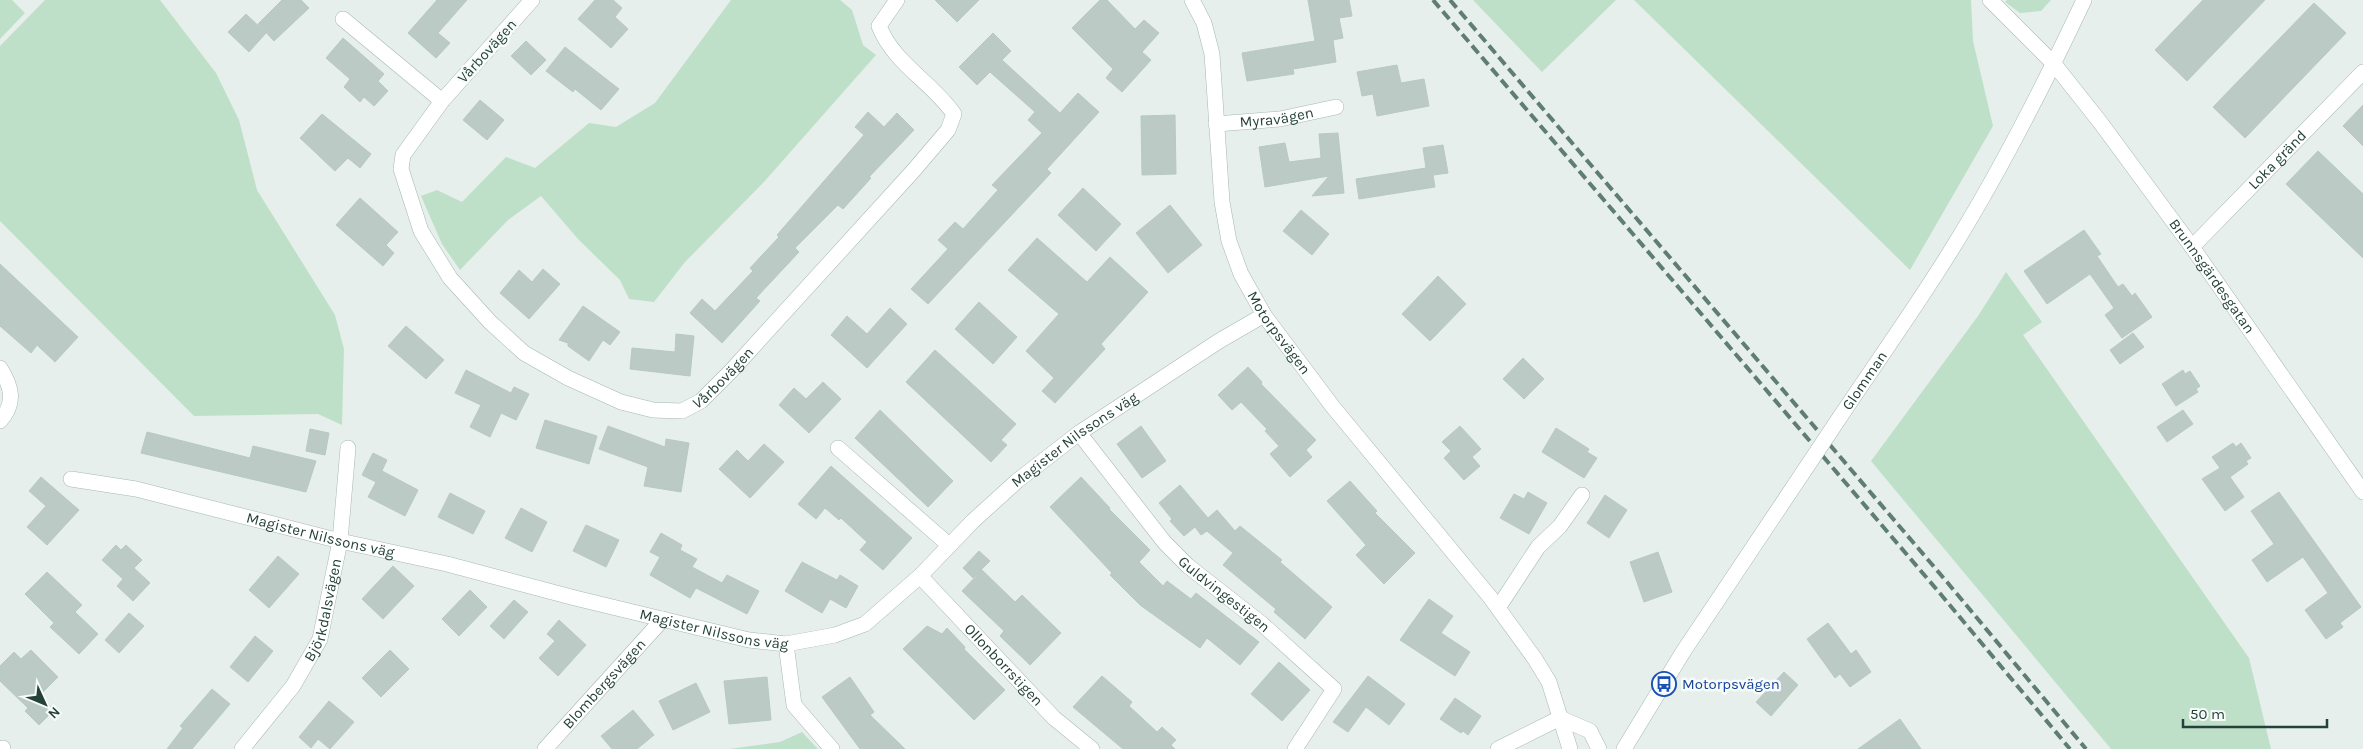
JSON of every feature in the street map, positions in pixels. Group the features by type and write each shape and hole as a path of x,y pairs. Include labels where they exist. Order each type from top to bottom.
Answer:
{"street":[{"name":"Vårbovägen","path":"532,0 442,101 403,155 400,170 421,231 450,278 490,322 532,357 568,378 621,402 653,410 682,411 701,401 731,371 908,177 948,130 954,114 944,100 906,66 884,40 879,26 897,0"},
{"name":"Motorpsvägen","path":"1192,0 1204,23 1212,54 1222,202 1228,241 1241,274 1264,315 1333,407 1498,608 1535,659 1549,682 1570,749"},
{"name":"Brunnsgärdesgatan","path":"1990,0 2054,64 2100,122 2192,246 2363,492"},
{"name":"Glomman","path":"1624,749 1683,652 1954,246 1984,196 2054,64 2084,0"},
{"path":"344,19 442,101"},
{"name":"Loka gränd","path":"2192,246 2363,72"},
{"name":"Myravägen","path":"1216,124 1280,119 1336,107"},
{"name":"Magister Nilssons väg","path":"71,479 136,489 340,541 447,564 749,640 786,644 834,635 865,624 920,576 1016,481 1079,433 1219,341 1264,315"},
{"path":"0,368 10,385 12,398 7,414 0,421"},
{"name":"Guldvingestigen","path":"1079,433 1165,543 1180,558 1262,624 1334,689 1295,749"},
{"name":"Björkdalsvägen","path":"242,749 293,686 320,639 340,541 348,448"},
{"path":"838,448 950,545"},
{"path":"1498,608 1538,547 1560,526 1582,495"},
{"name":"Ollonborrstigen","path":"920,576 1054,718 1092,749"},
{"name":"Blombergsvägen","path":"546,749 663,619"},
{"path":"786,644 794,705 832,749"},
{"path":"1498,749 1560,718 1590,731 1599,749"}],"green space":[{"path":"0,0 12,0 25,13 0,39"},
{"path":"45,0 160,0 216,73 239,120 257,190 335,315 344,349 342,425 318,414 194,416 0,221 0,46"},
{"path":"731,0 840,0 852,10 863,45 876,55 763,183 685,262 654,302 629,299 620,280 578,239 541,196 508,220 460,270 442,244 421,196 437,190 462,202 506,157 535,168 589,123 616,127 655,103"},
{"path":"1473,0 1616,0 1542,72"},
{"path":"1634,0 1971,0 1973,41 1993,126 1910,270"},
{"path":"2007,0 2051,0 2041,11 2020,13 2005,2"},
{"path":"2006,272 2042,322 2023,335 2249,658 2271,749 2111,749 1871,461 1978,316"},
{"path":"802,732 818,749 729,749 780,742"}],"building":[{"path":"282,0 301,0 309,8 274,41 258,24"},
{"path":"437,0 467,0 438,33 450,43 436,58 408,33"},
{"path":"595,0 613,0 622,8 615,17 628,29 611,48 578,19"},
{"path":"935,0 979,0 957,22"},
{"path":"1100,0 1107,0 1135,29 1144,20 1159,33 1142,52 1151,60 1122,92 1106,78 1113,69 1072,28"},
{"path":"1308,0 1349,0 1352,16 1339,18 1343,38 1333,40 1336,62 1293,69 1294,74 1247,81 1242,53 1315,41"},
{"path":"2203,0 2265,0 2187,81 2155,50"},
{"path":"2314,3 2346,33 2245,138 2213,107"},
{"path":"246,14 266,33 249,52 228,32"},
{"path":"993,33 1011,51 1002,60 1060,113 1078,93 1099,112 1047,169 1051,173 928,304 911,289 948,249 938,240 955,222 963,229 998,190 992,185 1042,133 1028,120 1035,112 990,72 977,85 959,67"},
{"path":"343,38 384,74 378,81 388,91 374,106 364,97 360,102 344,87 350,79 326,58"},
{"path":"526,41 546,60 531,75 511,56"},
{"path":"565,47 619,89 601,110 575,89 573,92 546,71"},
{"path":"1397,65 1401,83 1424,79 1429,106 1377,116 1373,94 1362,96 1357,72"},
{"path":"480,100 504,120 487,140 463,120"},
{"path":"2363,105 2363,146 2343,126"},
{"path":"868,112 884,127 897,113 914,130 869,177 871,178 843,209 838,205 795,248 799,252 756,298 760,301 722,343 690,313 702,299 715,311 753,271 750,268 779,237 777,235 864,135 855,127"},
{"path":"322,114 371,154 360,168 348,158 335,171 300,138"},
{"path":"1175,115 1176,174 1142,175 1141,116"},
{"path":"1338,133 1344,193 1312,196 1329,176 1265,187 1259,147 1285,143 1289,162 1321,158 1319,134"},
{"path":"1443,145 1448,173 1433,175 1435,187 1359,199 1356,179 1426,168 1423,148"},
{"path":"2318,151 2363,194 2363,258 2286,184"},
{"path":"1083,188 1121,224 1096,251 1058,215"},
{"path":"360,198 398,232 386,245 394,253 383,266 336,225"},
{"path":"1170,205 1202,245 1168,273 1136,233"},
{"path":"1301,210 1329,234 1312,255 1283,231"},
{"path":"2084,230 2101,254 2097,256 2118,287 2123,284 2132,296 2135,293 2152,317 2122,338 2105,315 2114,308 2090,274 2047,304 2024,271"},
{"path":"1037,238 1087,282 1110,257 1148,292 1101,344 1105,349 1055,403 1042,391 1054,378 1026,351 1059,314 1008,270"},
{"path":"0,264 78,337 55,362 37,345 31,353 0,326"},
{"path":"543,269 560,284 529,319 500,293 519,270 532,282"},
{"path":"1438,276 1466,304 1430,341 1402,314"},
{"path":"979,302 1017,337 993,364 955,329"},
{"path":"583,306 620,332 610,345 603,340 589,361 568,346 568,343 559,340"},
{"path":"890,308 907,324 867,368 831,335 847,316 867,334"},
{"path":"406,326 444,360 426,379 388,346"},
{"path":"2133,333 2144,347 2120,364 2110,350"},
{"path":"676,334 694,336 690,376 630,369 632,348 675,352"},
{"path":"935,350 1016,424 1001,440 1007,445 991,462 906,382"},
{"path":"1523,358 1544,379 1524,399 1503,379"},
{"path":"1248,367 1262,382 1261,384 1316,440 1306,450 1312,457 1290,477 1270,454 1279,446 1265,431 1267,429 1241,402 1232,410 1218,395"},
{"path":"466,370 511,393 514,387 529,394 516,420 501,413 490,437 470,427 481,405 455,393"},
{"path":"2183,370 2185,374 2190,371 2200,386 2196,389 2198,392 2176,406 2162,384"},
{"path":"823,382 841,399 809,433 779,405 794,388 806,399"},
{"path":"880,410 953,481 928,507 855,438"},
{"path":"2183,410 2193,424 2167,442 2157,427"},
{"path":"545,420 597,436 589,464 536,448"},
{"path":"608,426 665,447 666,439 689,443 681,492 644,486 648,467 599,449"},
{"path":"1141,426 1166,461 1142,478 1117,444"},
{"path":"1460,426 1481,449 1472,457 1480,466 1464,480 1444,458 1451,451 1442,442"},
{"path":"1556,428 1589,449 1587,452 1597,458 1584,478 1542,452"},
{"path":"310,429 329,433 325,455 306,451"},
{"path":"147,432 250,458 253,446 316,461 306,492 141,453"},
{"path":"2233,443 2236,447 2241,443 2251,458 2246,461 2248,464 2230,477 2244,497 2225,511 2202,479 2220,468 2212,457"},
{"path":"764,444 784,462 750,498 719,469 737,450 748,461"},
{"path":"373,453 387,460 378,479 382,471 418,490 405,516 368,497 376,482 362,475"},
{"path":"831,466 912,538 883,570 860,550 867,542 841,518 839,520 825,508 816,519 798,504"},
{"path":"41,477 79,510 47,545 27,527 46,506 29,491"},
{"path":"1081,477 1109,509 1150,550 1139,562 1163,586 1167,581 1191,599 1196,593 1259,642 1240,665 1207,638 1200,648 1140,605 1110,575 1112,573 1050,507"},
{"path":"1350,481 1377,511 1375,513 1415,553 1384,584 1356,555 1366,545 1327,501"},
{"path":"1180,485 1208,518 1217,510 1235,531 1240,526 1282,560 1280,562 1332,607 1305,639 1274,612 1276,609 1223,565 1233,553 1207,531 1201,535 1195,527 1184,536 1170,521 1172,519 1159,503"},
{"path":"1528,492 1547,503 1529,534 1500,518 1514,494 1524,499"},
{"path":"2279,492 2361,607 2340,623 2343,627 2326,639 2305,610 2328,593 2303,557 2267,582 2252,560 2274,544 2251,511"},
{"path":"450,493 485,511 473,534 438,517"},
{"path":"1605,495 1627,510 1609,538 1587,523"},
{"path":"521,508 547,522 532,552 505,538"},
{"path":"586,525 619,540 606,567 573,551"},
{"path":"661,533 682,545 680,550 697,559 692,567 722,583 727,575 759,591 747,614 696,588 690,598 650,575 660,557 650,552"},
{"path":"116,545 121,550 126,545 142,560 134,568 150,583 133,601 117,586 123,579 102,560"},
{"path":"979,551 990,561 973,578 963,568"},
{"path":"1658,552 1672,592 1644,602 1630,562"},
{"path":"278,556 299,574 269,608 249,590"},
{"path":"802,562 837,580 840,575 858,586 846,608 830,599 822,613 785,591"},
{"path":"393,566 414,586 383,619 362,599"},
{"path":"982,570 1015,602 1022,595 1061,633 1030,665 1000,636 1004,631 962,591"},
{"path":"47,572 82,605 75,612 98,634 79,654 50,627 54,623 25,594"},
{"path":"470,590 487,607 459,636 442,619"},
{"path":"1429,599 1453,616 1441,633 1470,652 1455,676 1400,640"},
{"path":"514,600 528,612 504,639 490,626"},
{"path":"129,613 144,626 119,653 105,640"},
{"path":"559,620 586,645 558,676 539,658 555,641 547,634"},
{"path":"1828,623 1851,654 1856,650 1871,672 1850,687 1840,674 1835,678 1807,639"},
{"path":"927,626 942,634 947,628 965,647 964,649 1005,690 974,720 903,649"},
{"path":"255,636 273,651 248,682 230,667"},
{"path":"31,650 58,677 39,696 54,710 39,725 25,711 28,708 0,681 0,666 14,652 21,659"},
{"path":"390,650 409,669 381,697 362,678"},
{"path":"1279,662 1310,690 1282,721 1251,694"},
{"path":"1784,672 1798,685 1771,716 1756,702"},
{"path":"1102,676 1132,702 1129,706 1157,732 1162,727 1176,740 1171,745 1175,749 1123,749 1073,707"},
{"path":"1368,676 1405,704 1389,725 1366,707 1348,732 1333,722"},
{"path":"767,677 771,720 729,724 724,681"},
{"path":"850,677 874,712 870,715 905,749 860,749 822,697"},
{"path":"696,683 710,712 673,730 659,701"},
{"path":"212,689 230,704 192,749 167,749 183,728 180,726"},
{"path":"1455,698 1481,716 1468,735 1463,731 1461,733 1440,719"},
{"path":"329,701 354,722 330,749 318,739 311,748 299,737"},
{"path":"633,710 654,735 637,749 612,749 601,736"},
{"path":"1900,719 1921,749 1858,749"}],"railway":[{"path":"1433,0 1938,591 2070,749"},
{"path":"1450,0 1947,582 2086,749"}],"place":[{"name":"Motorpsvägen","path":"1664,684"}]}
